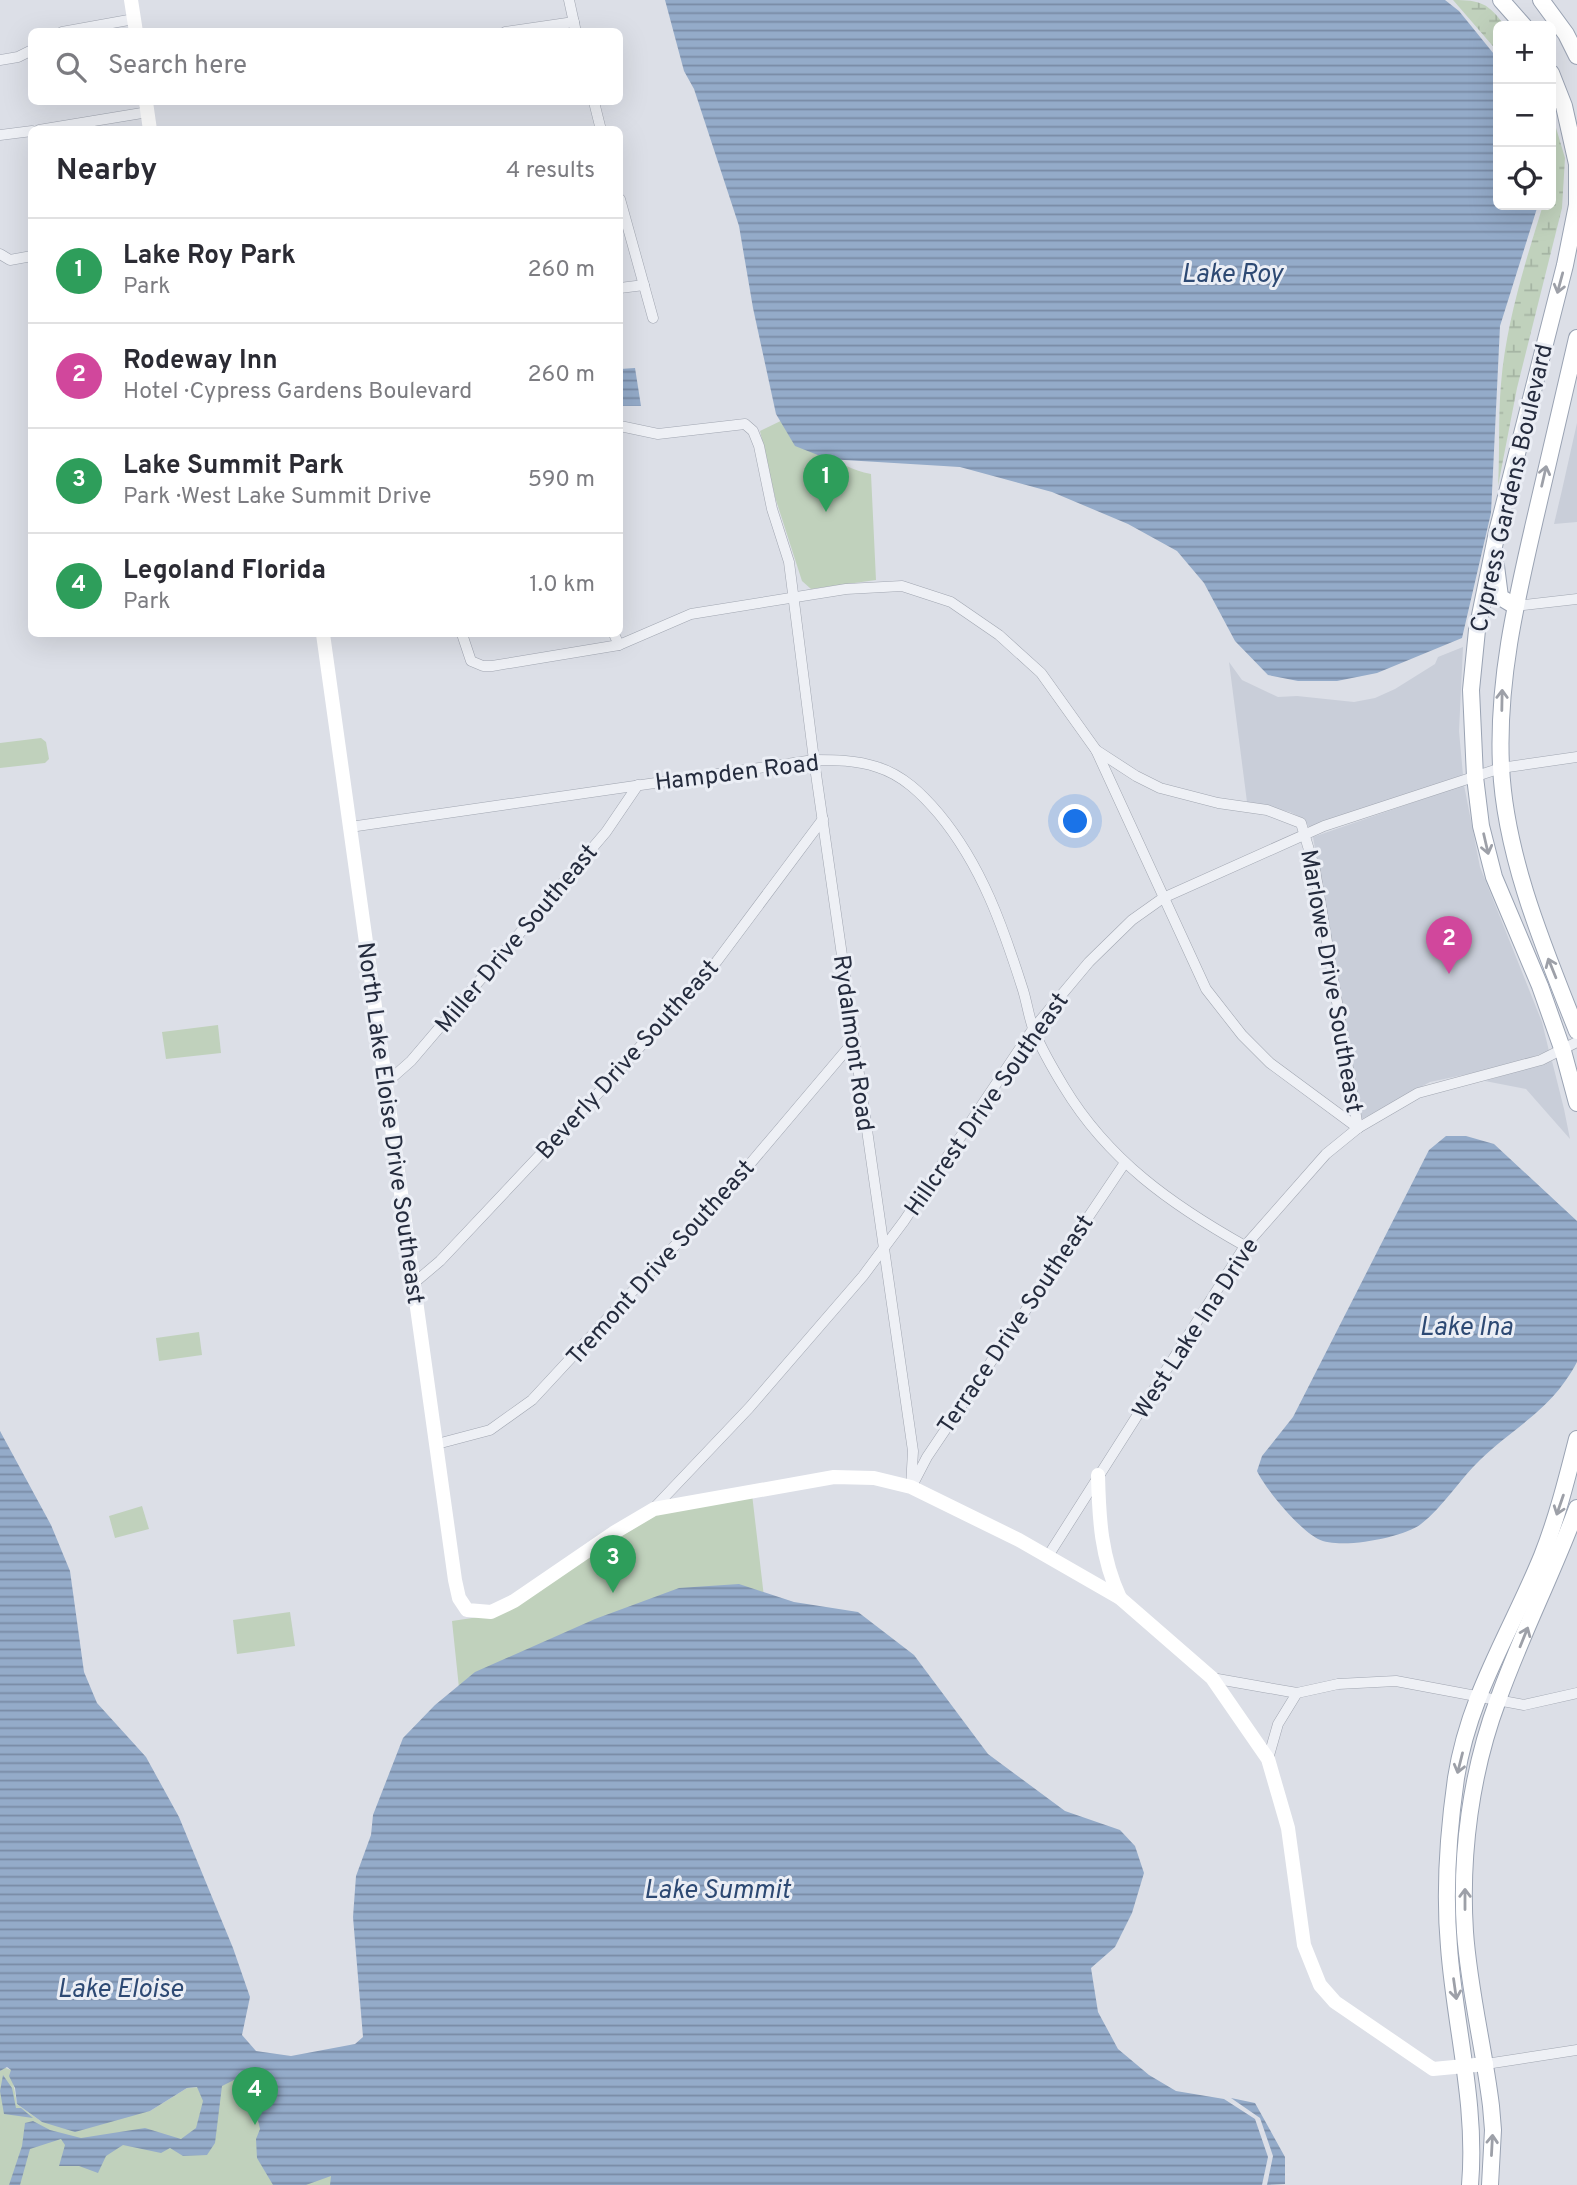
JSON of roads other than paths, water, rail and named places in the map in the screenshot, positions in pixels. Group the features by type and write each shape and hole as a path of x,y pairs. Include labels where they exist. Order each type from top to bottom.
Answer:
{"main road":[{"path":"1502,0 1520,21"},
{"path":"1541,0 1566,34 1577,56"},
{"name":"Cypress Gardens Boulevard","path":"1556,81 1570,104 1577,164 1577,205 1565,265 1497,532 1477,631 1471,690 1475,777 1481,826 1493,877 1570,1046 1577,1103"},
{"name":"Cypress Gardens Boulevard","path":"1577,338 1515,606 1502,686 1501,768 1517,863 1537,930 1577,1031"},
{"path":"1497,532 1495,577 1500,597 1515,606"},
{"path":"1470,2185 1473,2147 1449,1948 1446,1871 1457,1776 1476,1697 1542,1555 1564,1490 1577,1439"},
{"path":"1490,2184 1493,2130 1486,2064 1465,1932 1465,1872 1479,1764 1498,1700 1577,1508"}],"street":[{"path":"104,28 135,25 131,0"},
{"path":"569,0 575,27"},
{"path":"0,60 28,52"},
{"path":"595,105 600,126"},
{"path":"58,126 147,107 149,126"},
{"path":"0,135 28,132"},
{"path":"623,210 653,318"},
{"path":"0,254 10,260"},
{"path":"0,269 10,260 28,258"},
{"path":"623,288 644,285"},
{"name":"Rydalmont Road","path":"623,427 659,434 745,424 754,431 789,562 795,598 796,632 913,1451 912,1487"},
{"path":"463,637 471,661 483,666 619,645 691,614 886,585 927,593 951,602 974,615 1041,673 1096,750 1206,989 1242,1035 1270,1063 1358,1128"},
{"path":"1515,606 1577,599"},
{"name":"North Lake Eloise Drive Southeast","path":"323,637 459,1598 467,1610 491,1612 514,1601 615,1532 654,1509"},
{"path":"615,637 619,645"},
{"path":"1096,750 1160,788 1277,813 1301,823 1306,834"},
{"name":"Hillcrest Drive Southeast","path":"654,1509 749,1408 856,1284 1033,1029 1113,938 1163,898 1344,818 1501,768 1577,757"},
{"name":"Hampden Road","path":"350,827 814,760 865,764 899,776 924,797 966,848 988,891 1033,1029 1079,1110 1124,1164 1197,1219 1245,1246"},
{"name":"Miller Drive Southeast","path":"385,1084 411,1061 606,832 638,785"},
{"name":"Beverly Drive Southeast","path":"414,1283 440,1261 683,1000 717,961 823,819"},
{"name":"Marlowe Drive Southeast","path":"1306,834 1358,1128"},
{"name":"Tremont Drive Southeast","path":"437,1444 490,1430 532,1400 744,1171 854,1041"},
{"name":"West Lake Ina Drive","path":"1048,1556 1245,1246 1310,1171 1358,1128 1433,1087 1507,1071 1570,1046"},
{"name":"Terrace Drive Southeast","path":"912,1487 927,1457 1124,1164"},
{"path":"1098,1475 1101,1539 1107,1570 1120,1598"},
{"path":"654,1509 834,1477 874,1478 912,1487 1048,1556 1120,1598 1212,1678 1268,1759 1288,1828 1304,1945 1320,1985 1335,2002 1433,2069 1577,2050"},
{"path":"1212,1678 1297,1693 1338,1684 1396,1681 1532,1705 1577,1693"},
{"path":"1268,1759 1278,1724 1297,1693"}],"water":[{"name":"Lake Roy","path":"665,0 1445,0 1459,11 1493,53 1493,210 1536,210 1500,326 1491,513 1462,638 1377,673 1337,681 1298,681 1268,675 1235,641 1204,583 1177,551 1128,524 1052,492 960,467 828,459 795,446 776,414 739,226 694,89 684,71"},
{"path":"635,368 641,406 623,406 623,369"},
{"name":"Lake Ina","path":"1446,1136 1466,1136 1494,1144 1577,1221 1577,1362 1556,1393 1480,1460 1421,1524 1400,1534 1371,1541 1340,1543 1318,1539 1284,1508 1257,1471 1262,1456 1293,1417 1429,1150"},
{"name":"Lake Summit","path":"0,1431 51,1525 70,1571 84,1672 97,1703 146,1757 179,1817 233,1948 250,1997 242,2035 256,2051 291,2056 355,2044 363,2037 353,1917 356,1876 371,1835 373,1815 403,1738 435,1705 475,1672 595,1619 679,1588 739,1584 794,1602 858,1612 914,1655 988,1754 1065,1811 1120,1830 1135,1846 1144,1873 1132,1913 1115,1947 1091,1968 1098,2012 1118,2049 1149,2075 1176,2091 1224,2099 1255,2119 1268,2157 1262,2185 330,2185 331,2176 306,2185 273,2185 257,2158 256,2139 260,2129 255,2108 234,2080 222,2086 215,2143 207,2155 183,2156 170,2148 161,2153 123,2145 106,2156 98,2173 79,2166 59,2166 65,2145 61,2139 30,2149 20,2185 9,2185 22,2146 25,2123 33,2121 50,2130 81,2138 145,2128 181,2139 196,2128 203,2101 197,2087 187,2088 150,2111 75,2132 42,2122 17,2104 15,2088 9,2076 11,2070 7,2067 0,2071"},
{"path":"3,2075 12,2088 16,2108 21,2108 33,2118 4,2114 0,2091"},
{"path":"1231,2098 1255,2103 1285,2157 1285,2184 1267,2185 1273,2156 1260,2118"}],"place":[{"name":"Lake Roy Park","path":"826,512"},
{"name":"Rodeway Inn","path":"1449,974"},
{"name":"Lake Summit Park","path":"613,1593"},
{"name":"Legoland Florida","path":"255,2125"}],"water label":[{"name":"Lake Eloise","path":"120,1988"}]}
